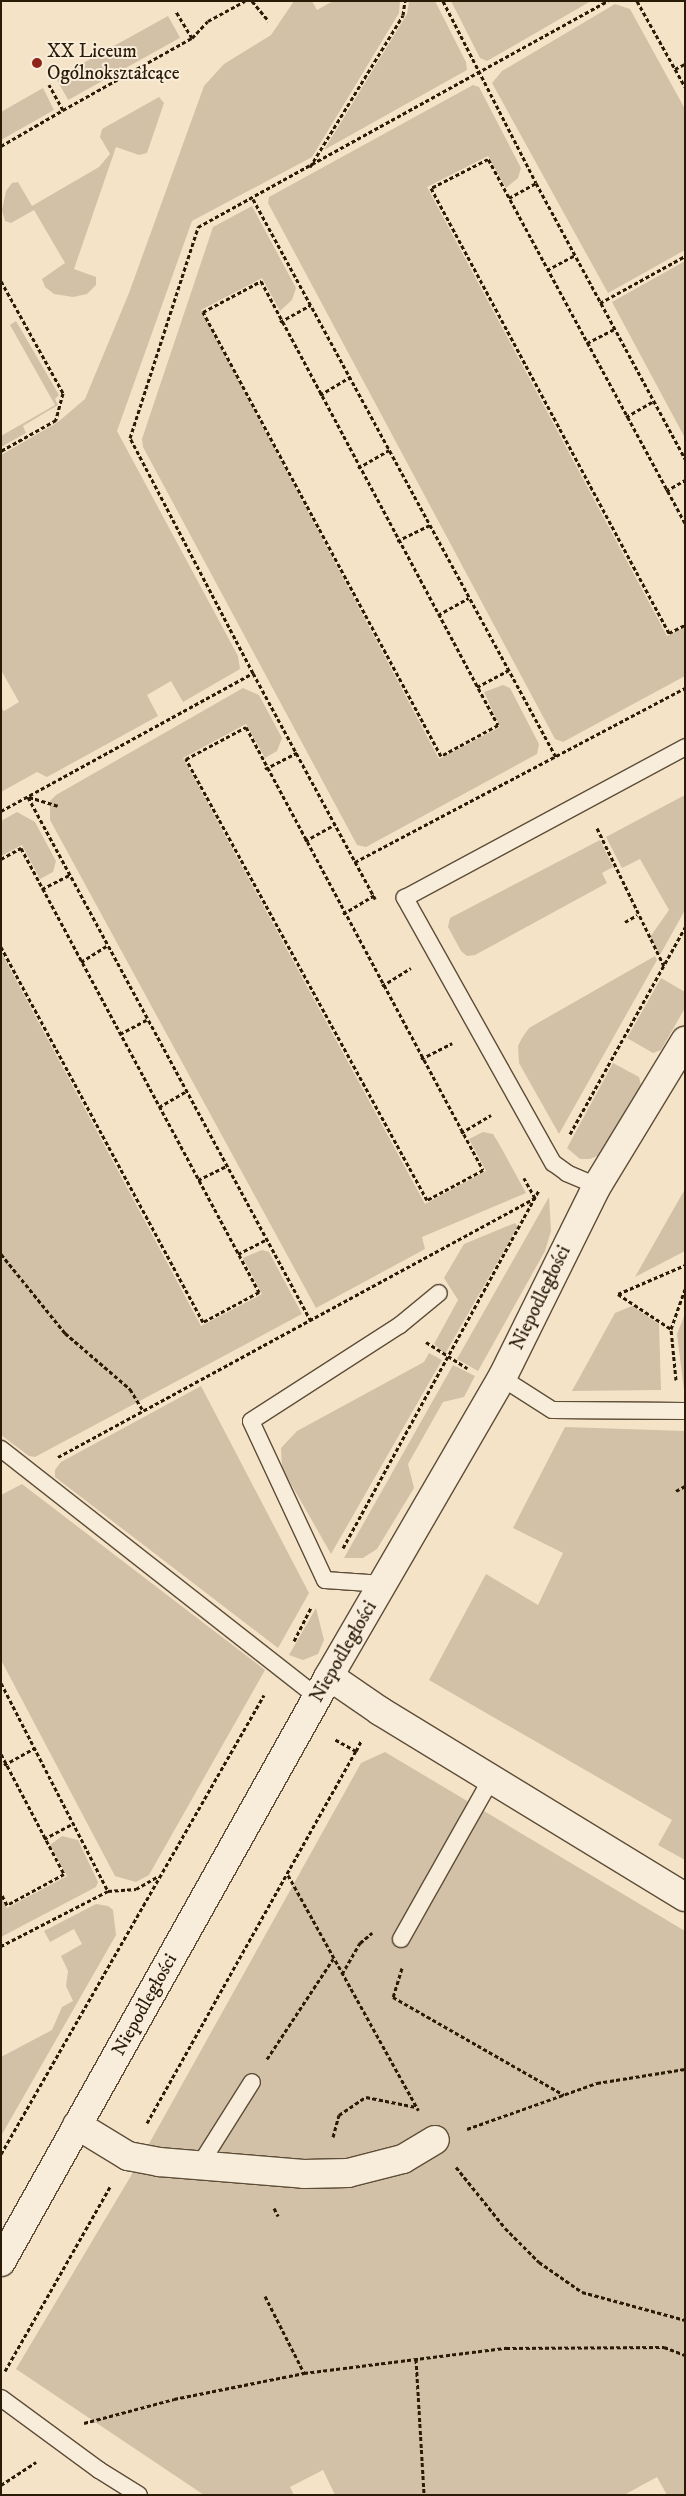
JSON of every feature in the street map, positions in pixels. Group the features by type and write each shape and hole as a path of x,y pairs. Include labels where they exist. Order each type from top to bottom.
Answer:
{"street":[{"name":"Niepodległości","path":"1,2262 323,1687 502,1378 597,1186 685,1041"},
{"path":"323,1687 491,1779 685,1897"},
{"path":"77,2124 128,2156 199,2166 304,2174 348,2173 403,2159 435,2140"}],"lane":[{"path":"597,1186 567,1173 553,1163 405,898 685,747"},
{"path":"383,1584 325,1580 251,1421 400,1325 439,1293"},
{"path":"502,1378 552,1410 682,1411"},
{"path":"1,1449 279,1669 323,1687"},
{"path":"401,1939 491,1779"},
{"path":"199,2166 252,2082"},
{"path":"1,2398 99,2470 139,2495"}],"path":[{"path":"1,146 192,38 208,21 245,1"},
{"path":"252,1 268,21"},
{"path":"309,168 403,14 405,1"},
{"path":"443,1 536,183 685,458"},
{"path":"1,811 253,673 130,438 198,227 253,199 608,1"},
{"path":"638,1 685,87"},
{"path":"176,11 192,38"},
{"path":"674,69 685,64"},
{"path":"49,84 63,110"},
{"path":"685,523 488,159 431,188 669,633 685,625"},
{"path":"509,198 536,183"},
{"path":"253,199 556,756"},
{"path":"547,270 575,255"},
{"path":"600,302 685,256"},
{"path":"1,280 63,394 56,420 1,451"},
{"path":"261,281 280,321 320,395 498,725 441,756 203,312 261,281"},
{"path":"280,321 311,305"},
{"path":"587,343 614,328"},
{"path":"320,395 350,377"},
{"path":"626,416 654,401"},
{"path":"359,467 389,450"},
{"path":"666,490 685,480"},
{"path":"399,540 430,525"},
{"path":"439,615 470,598"},
{"path":"477,687 509,670"},
{"path":"355,862 685,688"},
{"path":"246,727 266,768 483,1170 427,1200 186,759 246,727"},
{"path":"266,768 297,753"},
{"path":"28,797 58,806"},
{"path":"28,797 146,1020 311,1321"},
{"path":"584,801 637,915 664,966"},
{"path":"305,841 334,824"},
{"path":"1,859 21,848 259,1292 203,1322 1,947"},
{"path":"42,889 70,875"},
{"path":"344,913 373,896"},
{"path":"625,922 637,915"},
{"path":"1,2154 158,1877 279,1669 325,1580 449,1358 553,1163 685,927"},
{"path":"81,962 107,946"},
{"path":"383,985 411,968"},
{"path":"120,1034 146,1020"},
{"path":"423,1058 452,1043"},
{"path":"159,1107 186,1092"},
{"path":"462,1133 491,1115"},
{"path":"198,1180 227,1166"},
{"path":"30,1472 536,1198"},
{"path":"238,1254 267,1239"},
{"path":"1,1254 65,1333 130,1389 143,1411"},
{"path":"671,1329 618,1294 685,1265"},
{"path":"682,1411 671,1329 685,1289"},
{"path":"400,1325 469,1369"},
{"path":"676,1491 685,1486"},
{"path":"1,1683 108,1891"},
{"path":"1,2377 356,1751 263,1697"},
{"path":"5,1764 35,1748"},
{"path":"1,1754 64,1874 7,1905 1,1894"},
{"path":"44,1839 74,1823"},
{"path":"1,1946 108,1891 136,1889 158,1877"},
{"path":"342,1974 360,1943 375,1931 401,1939 405,1958 393,1997 564,2095"},
{"path":"252,2082 333,1959"},
{"path":"435,2140 597,2083 685,2069"},
{"path":"348,2173 331,2144 339,2115 366,2097 416,2107"},
{"path":"266,2296 304,2373"},
{"path":"82,2423 174,2399 304,2373 506,2348 664,2347 685,2355"},
{"path":"416,2360 424,2495"}],"shaded area":[{"path":"294,1 312,1 317,10 333,1 400,1 399,13 312,157 192,221 117,431 238,656 240,669 183,702 171,681 147,695 158,716 47,777 37,772 1,792 1,707 4,711 19,702 1,670 1,455 58,422 85,399 129,293 204,86 224,64 271,35"},
{"path":"409,1 435,1 466,62 467,70 324,150 407,14"},
{"path":"451,1 591,1 487,61 480,58"},
{"path":"615,4 630,9 685,109 685,250 608,293 492,83 502,71"},
{"path":"168,16 180,38 68,100 56,78"},
{"path":"473,85 479,87 521,168 518,178 506,188 488,156 427,187 667,636 685,627 685,676 563,742 555,739 268,203 269,197"},
{"path":"43,88 54,110 1,140 1,112"},
{"path":"159,97 164,103 147,153 139,155 116,147 74,269 96,277 96,285 87,294 73,297 54,294 45,287 42,279 65,263 34,210 11,223 5,221 2,210 6,191 12,183 18,182 32,206 99,167 110,154 100,137 102,129"},
{"path":"252,206 296,288 292,300 280,311 262,278 201,310 439,759 500,727 484,692 503,685 510,688 539,744 537,754 366,847 357,845 143,447 142,439 213,227"},
{"path":"685,261 685,438 612,302"},
{"path":"16,321 59,395 55,399 58,405 23,426 26,433 1,447 1,436 55,405 10,325"},
{"path":"243,688 259,695 282,738 277,751 265,758 246,724 183,758 425,1204 486,1171 469,1139 483,1132 493,1134 526,1193 422,1237 425,1249 316,1308 50,820 50,801 56,795"},
{"path":"685,795 685,910 660,955 650,937 669,910 640,859 622,868 606,837"},
{"path":"17,812 35,822 56,861 53,872 40,879 22,845 1,856 1,821"},
{"path":"600,840 613,867 602,873 607,883 475,955 467,956 461,951 448,927 450,918"},
{"path":"1,952 201,1326 262,1294 243,1258 262,1250 269,1252 302,1314 35,1457 29,1456 1,1435"},
{"path":"655,956 657,960 559,1134 519,1063 518,1046 522,1038 529,1028"},
{"path":"661,978 685,992 685,1008 661,1050 653,1053 627,1038"},
{"path":"613,1063 639,1077 641,1085 602,1154 590,1159 580,1159 567,1148"},
{"path":"685,1189 685,1251 635,1277"},
{"path":"549,1197 551,1231 545,1251 478,1371 457,1359"},
{"path":"515,1223 518,1226 445,1354 434,1344 458,1300 444,1278 464,1244"},
{"path":"632,1306 659,1324 661,1390 572,1391 615,1313"},
{"path":"685,1314 685,1390 684,1390 677,1334"},
{"path":"429,1353 442,1360 331,1554 282,1468 281,1448 297,1431 424,1362"},
{"path":"453,1365 475,1376 464,1397 443,1402 408,1464 414,1488 377,1549 363,1558 344,1558"},
{"path":"201,1386 309,1593 278,1648 55,1477 55,1470 61,1462"},
{"path":"565,1427 685,1431 685,1860 658,1845 672,1820 429,1680 486,1574 538,1605 563,1553 513,1528"},
{"path":"22,1484 265,1670 149,1875 136,1882 115,1876 1,1660 1,1495"},
{"path":"316,1608 324,1640 318,1654 303,1660 289,1655"},
{"path":"385,1752 685,1931 685,2495 667,2495 657,2477 624,2495 335,2495 323,2470 290,2487 294,2495 204,2495 16,2369 135,2169 361,1763"},
{"path":"62,1836 78,1840 98,1882 96,1887 1,1937 1,1897 7,1908 67,1876 50,1845"},
{"path":"96,1904 108,1906 113,1910 116,1935 1,2136 1,2057 52,2030 62,2007 73,2001 66,1986 68,1971 61,1956 82,1944 74,1929 50,1942 44,1931"}],"place":[{"name":"XX Liceum Ogólnokształcące","path":"37,63"}]}
